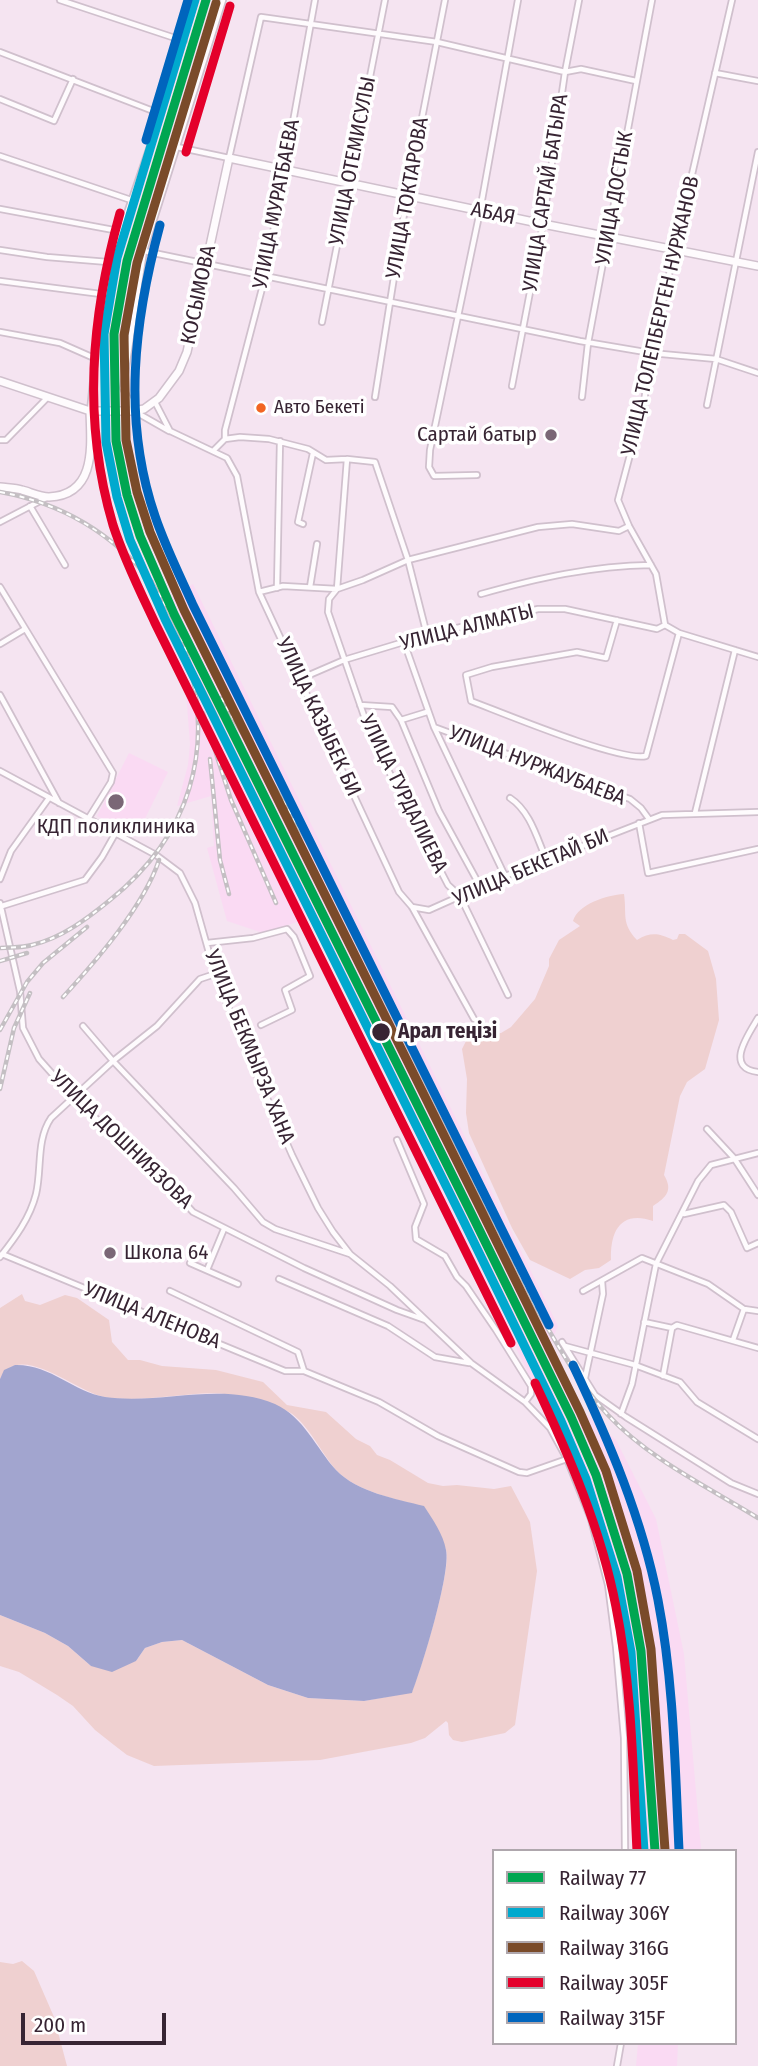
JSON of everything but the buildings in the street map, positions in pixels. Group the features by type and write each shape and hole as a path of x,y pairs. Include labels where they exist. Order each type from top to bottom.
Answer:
{"street":[{"path":"60,0 184,41"},
{"path":"0,522 48,497 73,490 85,478 90,458 94,358 101,294 108,262 161,114 195,0"},
{"path":"134,411 122,388 144,251 223,0"},
{"name":"УЛИЦА МУРАТБАЕВА","path":"225,439 225,430 265,277 315,0"},
{"name":"УЛИЦА ОТЕМИСУЛЫ","path":"322,323 385,0"},
{"name":"УЛИЦА ТОКТАРОВА","path":"375,397 407,195 445,0"},
{"path":"477,475 440,478 434,476 430,470 435,420 480,211 518,0"},
{"name":"УЛИЦА САРТАЙ БАТЫРА","path":"512,386 543,224 565,72 579,0"},
{"name":"УЛИЦА ДОСТЫК","path":"582,397 588,342 652,0"},
{"name":"УЛИЦА ТОЛЕПБЕРГЕН НУРЖАНОВ","path":"665,625 656,574 618,500 644,402 652,353 732,0"},
{"path":"177,147 229,158 261,17 437,42 565,72 581,69 636,81"},
{"path":"0,52 161,114"},
{"path":"715,73 758,81"},
{"path":"0,99 54,121 73,79"},
{"path":"707,405 758,152"},
{"path":"0,156 131,200"},
{"name":"АБАЯ","path":"229,158 758,266"},
{"name":"КОСЫМОВА","path":"155,402 169,387 187,352 229,158"},
{"path":"0,209 119,230"},
{"path":"0,250 108,262"},
{"path":"144,251 588,342 652,353 716,359 758,373"},
{"path":"0,281 101,294"},
{"path":"0,332 60,343 94,358"},
{"path":"0,381 90,411 134,411 144,409 155,402 170,431"},
{"path":"0,440 6,440 48,397"},
{"name":"УЛИЦА КАЗЫБЕК БИ","path":"134,411 227,458 237,476 259,592 399,891 412,907 474,1018"},
{"path":"214,450 225,439 247,437 279,441 308,449 326,460 375,462 408,560 427,635"},
{"path":"277,588 279,441"},
{"path":"303,524 298,522 313,452"},
{"name":"УЛИЦА ТУРДАЛИЕВА","path":"346,459 337,589 329,599 328,612 372,739 387,771 448,885 460,896 508,995"},
{"path":"0,488 19,489 48,497"},
{"path":"30,506 65,565"},
{"path":"259,592 277,588 337,589 408,560 555,524 620,531 629,526"},
{"path":"310,587 317,544"},
{"path":"481,594 547,576 613,565 651,565"},
{"path":"0,587 113,773 111,782 88,819"},
{"name":"УЛИЦА АЛМАТЫ","path":"300,679 344,660 427,635 538,609 565,609 657,629 665,625 679,633 758,657"},
{"path":"617,620 606,657 577,652 492,667 466,675 471,701 613,752 638,758 646,756 679,633"},
{"path":"0,644 25,629"},
{"path":"404,642 427,712 505,876"},
{"path":"695,813 735,650"},
{"path":"0,695 60,804"},
{"path":"360,705 392,706 401,720 439,811 480,886"},
{"path":"401,720 427,712"},
{"name":"УЛИЦА НУРЖАУБАЕВА","path":"434,727 630,799 649,819 662,815 758,812"},
{"name":"УЛИЦА БЕКМЫРЗА ХАНА","path":"0,771 156,855 180,873 195,903 215,974 292,1155 318,1208 350,1254"},
{"path":"0,879 11,851 49,798"},
{"path":"510,798 520,805 531,823 546,859"},
{"name":"УЛИЦА БЕКЕТАЙ БИ","path":"412,907 429,910 480,886 649,819"},
{"path":"639,823 648,873 758,849"},
{"path":"1,905 85,880 115,834"},
{"name":"УЛИЦА ДОШНИЯЗОВА","path":"1,905 20,991 23,1028 39,1059 73,1097 193,1212 304,1268 397,1310 429,1321"},
{"path":"207,943 253,938 286,929 294,937 310,976 285,990 292,1010 261,1025"},
{"path":"1,1256 30,1212 36,1193 45,1127 73,1097 157,1026 200,979 215,974"},
{"path":"758,1018 741,1050 742,1066 758,1072"},
{"path":"83,1026 263,1222 275,1229 350,1254 429,1321 471,1363 525,1402 550,1428 567,1459 591,1519 608,1585 624,1738 625,1849"},
{"path":"707,1129 733,1158 758,1195"},
{"path":"397,1140 424,1204 415,1227 416,1239 445,1256 496,1330 531,1386 531,1394 525,1402"},
{"path":"621,1414 632,1384 656,1264 698,1181 711,1165 758,1153"},
{"path":"683,1214 723,1205 731,1212 747,1248 758,1243"},
{"path":"207,1270 224,1229"},
{"name":"УЛИЦА АЛЕНОВА","path":"1,1256 285,1371 304,1371 379,1402 438,1436 519,1472 534,1472 567,1459"},
{"path":"583,1291 642,1258 708,1284 744,1309 758,1311"},
{"path":"190,1263 238,1284"},
{"path":"279,1279 388,1326 435,1357 471,1363"},
{"path":"585,1378 603,1294 602,1281"},
{"name":"УЛИЦА АЛЕНОВА","path":"170,1291 298,1352 304,1371"},
{"path":"733,1340 744,1309"},
{"path":"644,1322 672,1328 677,1325 758,1348"},
{"path":"663,1376 672,1328"},
{"path":"758,1439 697,1402 680,1382 563,1344 595,1395 731,1483 758,1494"},
{"path":"617,2066 621,2045"}],"shaded area":[{"path":"193,584 558,1326 550,1344 586,1414 616,1440 656,1519 684,1654 701,1849 641,1849 630,1653 606,1536 310,918 263,933 227,921 207,848 214,846 211,796 177,806 188,765 190,744 185,679 153,609"},
{"path":"129,753 168,772 137,835 97,816"},
{"path":"624,894 627,924 637,940 655,934 673,940 677,939 679,934 685,934 708,951 716,979 719,1020 705,1069 687,1082 680,1096 664,1175 668,1189 665,1196 653,1206 653,1221 633,1218 625,1221 615,1232 611,1260 599,1268 585,1270 570,1279 530,1260 512,1228 469,1133 466,1113 467,1079 462,1049 467,1039 473,1035 501,1033 511,1027 535,999 549,966 549,959 559,940 580,926 573,921 581,910 602,898"},
{"path":"22,1294 25,1301 40,1305 65,1295 77,1298 109,1320 112,1342 128,1360 162,1366 216,1370 263,1382 287,1405 326,1412 356,1439 370,1446 377,1455 428,1483 494,1489 511,1486 530,1522 537,1571 515,1725 505,1733 462,1742 453,1740 449,1735 446,1721 425,1738 411,1743 320,1760 154,1766 127,1755 57,1695 19,1672 0,1666 0,1615 45,1633 68,1646 91,1666 136,1661 145,1648 162,1642 182,1640 268,1685 308,1698 364,1701 412,1692 435,1620 447,1561 444,1545 424,1507 377,1494 345,1478 336,1470 302,1423 278,1407 243,1397 219,1394 138,1399 104,1397 34,1366 20,1365 9,1368 0,1379 0,1308"},
{"path":"22,1961 34,1971 54,2017 67,2066 0,2066 0,1962 13,1964"},
{"path":"638,2045 678,2045 677,2066 636,2066"}],"water":[{"path":"15,1365 51,1373 83,1390 105,1397 126,1399 233,1394 275,1404 302,1425 345,1478 377,1494 424,1506 443,1538 446,1562 435,1620 412,1693 364,1701 308,1698 268,1685 182,1640 162,1642 145,1648 136,1661 112,1672 91,1666 68,1646 45,1633 0,1615 0,1379 4,1370"}],"railway":[{"path":"0,492 44,504 84,523 120,549 152,582"},
{"path":"1,948 43,942 84,920 137,875 160,848 177,819 189,788 196,756 198,722 195,687 179,631 147,575"},
{"path":"198,680 217,718"},
{"path":"221,698 307,841 539,1313 570,1366 588,1391 624,1431 660,1459 758,1518"},
{"path":"203,713 231,800 276,903"},
{"path":"210,759 220,860 229,894"},
{"path":"63,997 131,914 159,860"},
{"path":"0,1030 27,982 43,963 87,927"},
{"path":"0,961 27,953"},
{"path":"0,1089 14,1028 30,993"}],"rail line":[{"name":"315F","path":"146,140 188,0"},
{"name":"306Y","path":"195,0 117,258 104,334 106,442 117,497 130,540 165,619 464,1222 561,1421 586,1479 617,1577 631,1652 644,1849"},
{"name":"77","path":"206,0 127,261 114,334 116,441 127,495 140,536 174,614 473,1217 571,1417 596,1475 627,1574 641,1651 655,1849"},
{"name":"316G","path":"216,3 137,263 124,335 126,440 137,492 150,532 184,610 482,1212 606,1471 637,1571 651,1649 665,1849"},
{"name":"305F","path":"186,152 230,6"},
{"name":"305F","path":"120,213 102,291 94,369 97,447 103,486 117,538 155,623 511,1343"},
{"name":"315F","path":"160,225 144,297 135,370 138,443 155,516 193,605 549,1325"},
{"name":"315F","path":"573,1365 634,1510 658,1600 671,1694 679,1849"},
{"name":"305F","path":"535,1383 583,1493 610,1578 629,1698 637,1849"}],"place":[{"name":"Авто Бекетi","path":"261,408"},
{"name":"Сартай батыр","path":"551,435"},
{"name":"КДП поликлиника","path":"116,802"},
{"name":"Арал теңізі","path":"381,1032"},
{"name":"Школа 64","path":"110,1253"}]}
